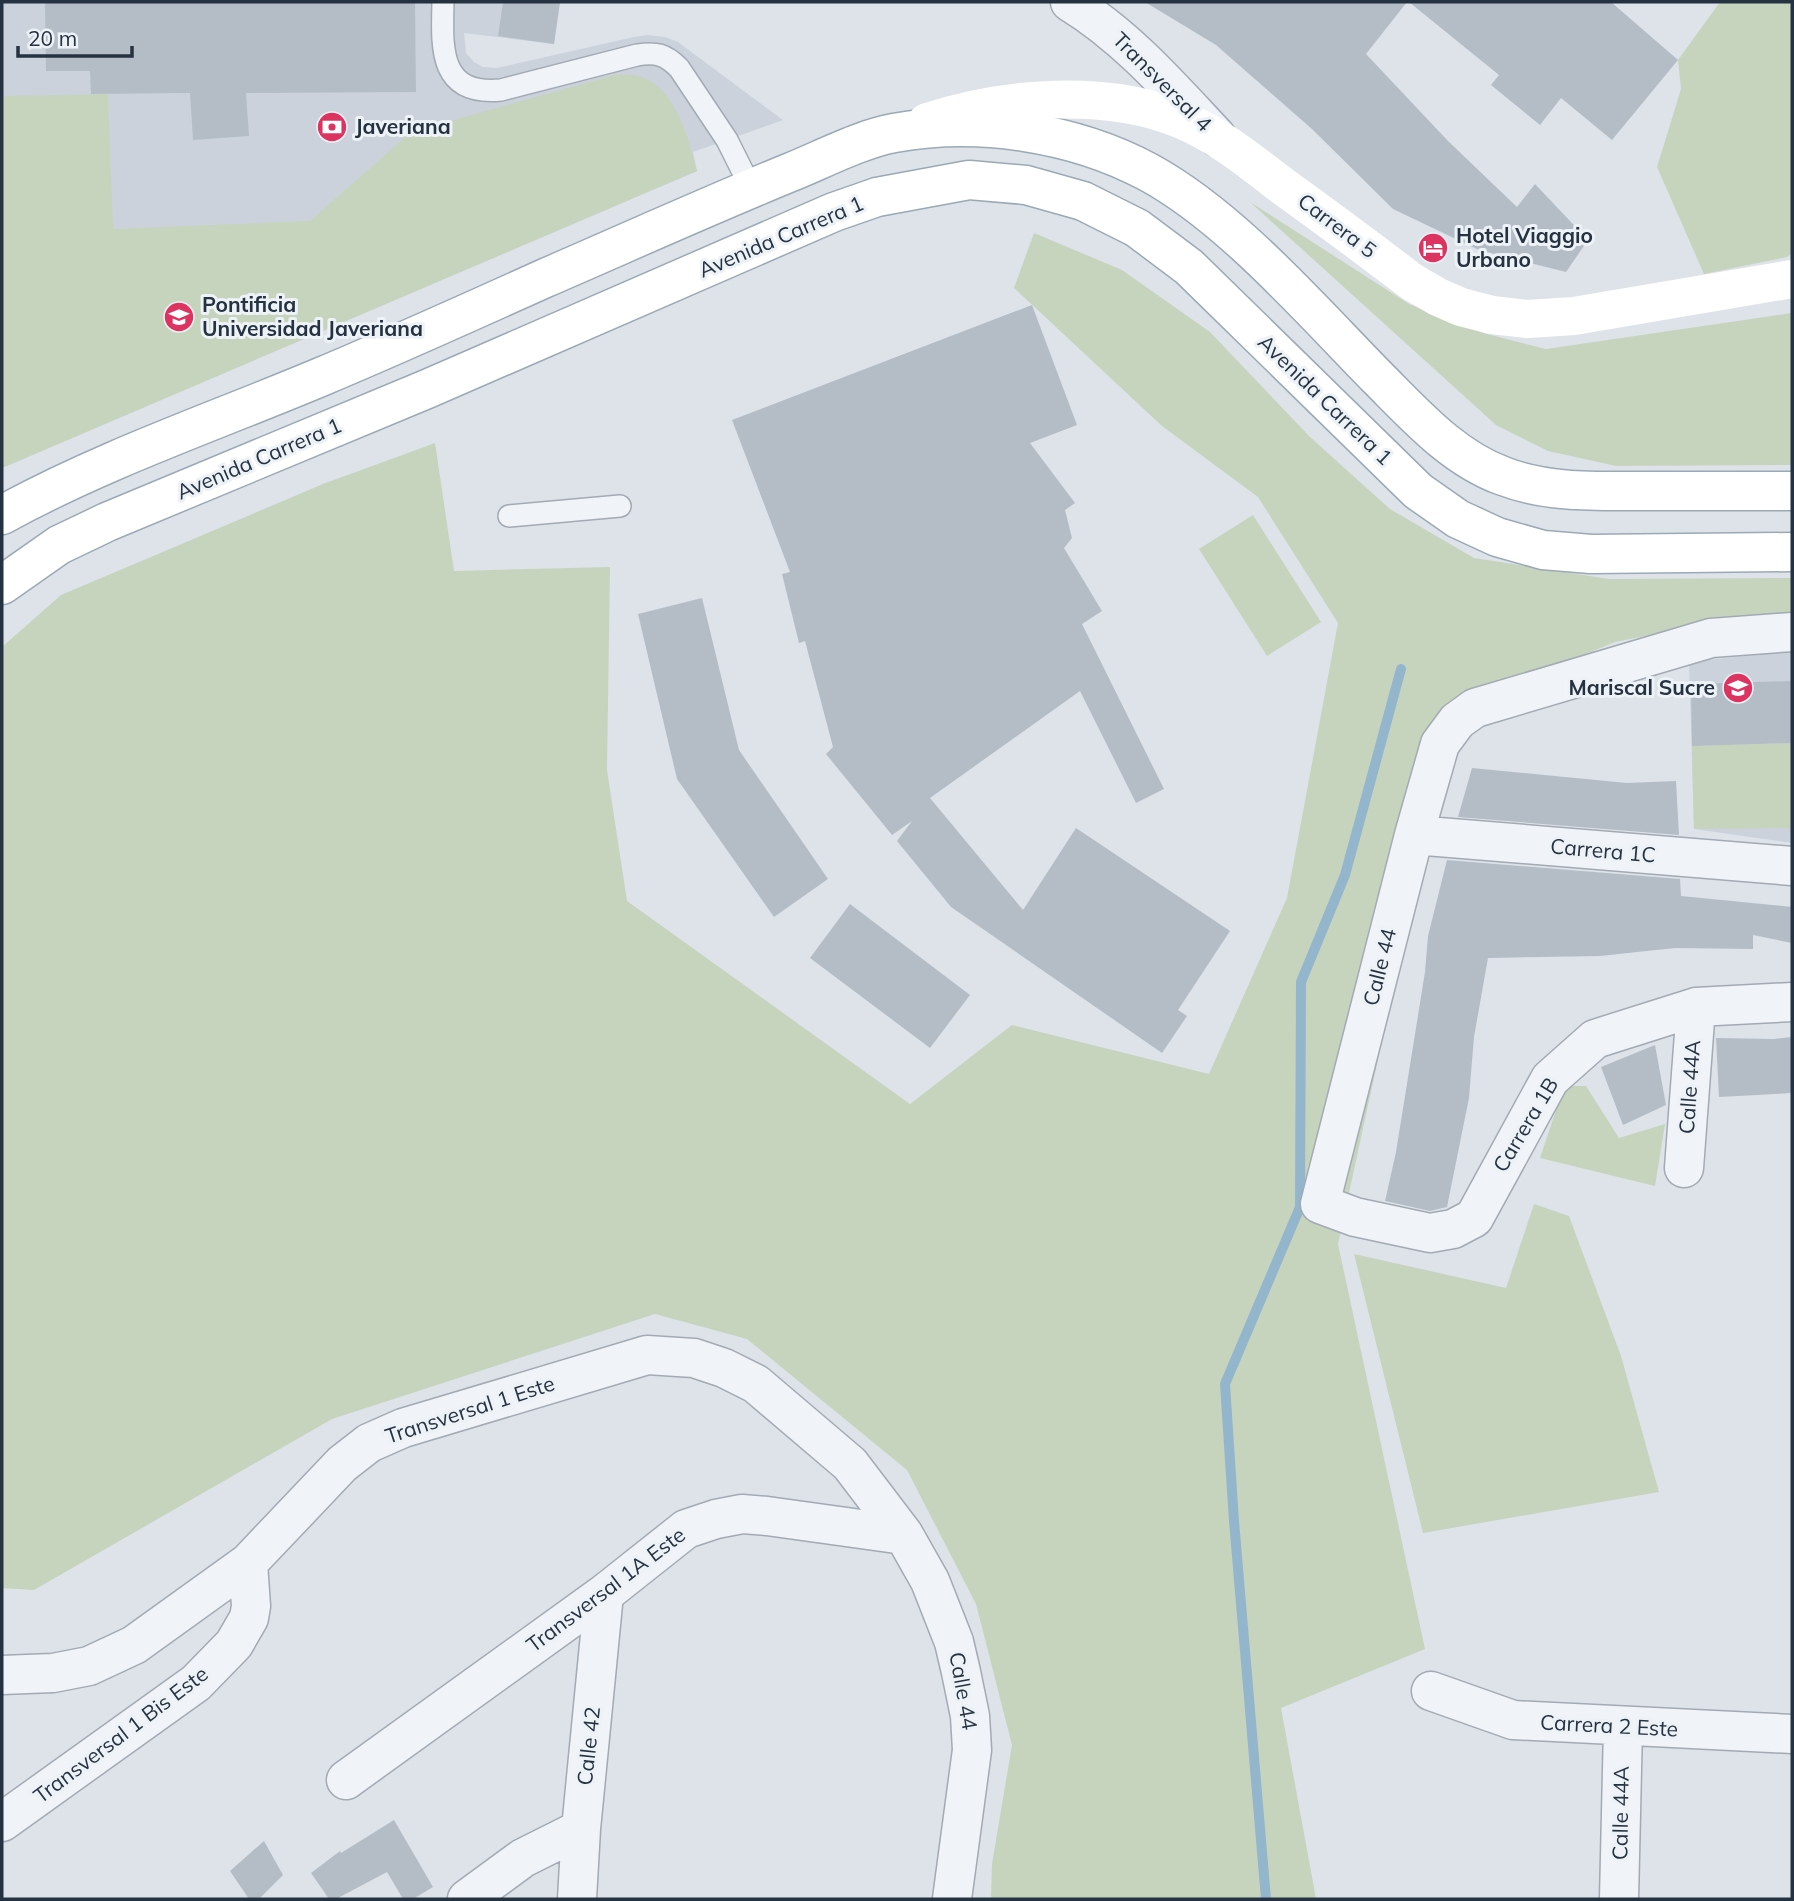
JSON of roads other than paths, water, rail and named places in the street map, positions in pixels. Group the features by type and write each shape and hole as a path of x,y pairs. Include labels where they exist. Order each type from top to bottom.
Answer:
{"main road":[{"name":"Carrera 5","path":"892,133 950,115 1028,100 1124,104 1153,110 1182,120 1219,138 1412,282 1438,297 1492,315 1528,319 1574,316 1792,279"},
{"path":"2,515 85,475 320,377 751,188 892,133 959,128 1024,131 1104,152 1147,171 1186,196 1248,247 1429,428 1467,457 1502,476 1577,491 1792,491"},
{"name":"Avenida Carrera 1","path":"2,585 60,545 107,522 427,389 834,212 877,197 968,180 1026,185 1083,201 1137,228 1189,267 1418,491 1458,519 1497,537 1543,550 1591,554 1792,552"}],"street":[{"name":"Transversal 4","path":"1069,2 1133,48 1219,138"},
{"name":"Calle 44","path":"1355,1217 1320,1204 1414,835 1440,744 1457,721 1475,708 1711,638 1792,632"},
{"name":"Carrera 1C","path":"1414,835 1792,866"},
{"name":"Carrera 1B","path":"1355,1217 1430,1233 1452,1228 1474,1218 1550,1079 1595,1039 1696,1007 1792,1002"},
{"name":"Calle 44A","path":"1684,1168 1696,1007"},
{"name":"Transversal 1 Este","path":"2,1675 53,1673 89,1666 134,1645 248,1563 342,1464 369,1443 403,1428 647,1355 694,1358 724,1367 756,1384 850,1464 904,1535"},
{"name":"Transversal 1A Este","path":"346,1780 604,1594 686,1529 742,1514 904,1535"},
{"name":"Calle 44","path":"904,1535 930,1581 954,1642 970,1716 972,1750 952,1899"},
{"name":"Transversal 1 Bis Este","path":"2,1822 196,1683 234,1644 249,1618 251,1606 248,1563"},
{"name":"Calle 42","path":"577,1899 581,1829 604,1594"},
{"name":"Carrera 2 Este","path":"1432,1691 1513,1720 1792,1734"},
{"name":"Calle 44A","path":"1619,1899 1623,1727"},
{"path":"467,1899 523,1858 581,1829"}],"lane":[{"path":"443,2 443,54 449,69 471,88 485,92 638,55 656,52 669,58 679,68 727,140 751,188"},
{"path":"509,516 620,506"}],"waterway":[{"path":"1266,1899 1225,1384 1300,1207 1301,982 1345,875 1401,669"}],"place":[{"name":"Javeriana","path":"332,127"},
{"name":"Hotel Viaggio Urbano","path":"1433,248"},
{"name":"Pontificia Universidad Javeriana","path":"179,317"},
{"name":"Mariscal Sucre","path":"1738,688"}]}
